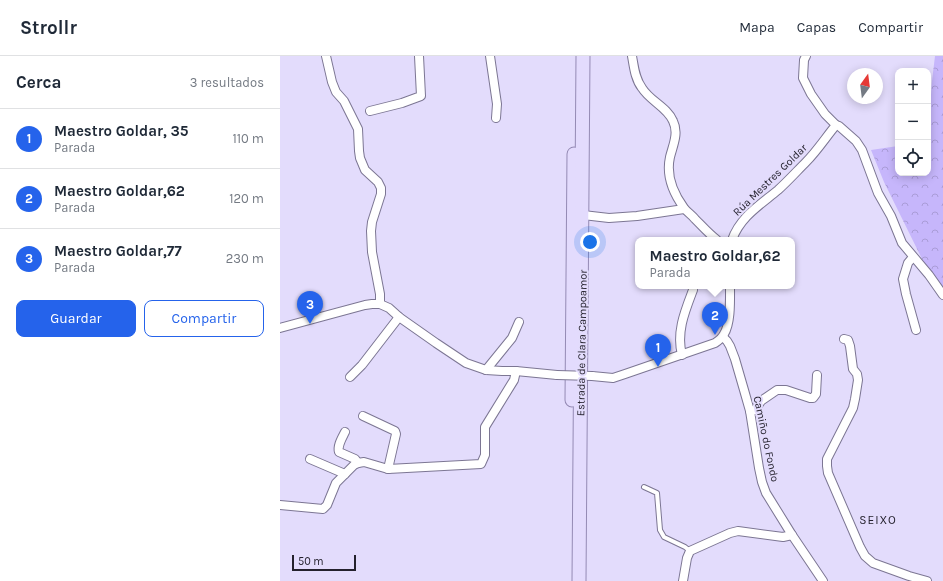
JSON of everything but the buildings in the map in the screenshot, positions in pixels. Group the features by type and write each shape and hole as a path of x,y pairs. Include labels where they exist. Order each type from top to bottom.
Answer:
{"main road":[{"name":"Estrada de Clara Campoamor","path":"571,581 574,56"},
{"name":"Estrada de Clara Campoamor","path":"579,581 583,215 583,56"}],"street":[{"path":"326,56 336,92 344,101 358,129 358,152 364,170 378,182 381,188 381,194 372,222 371,231 372,252 380,294 380,304"},
{"path":"370,111 402,103 421,96 419,56"},
{"path":"490,56 497,104 496,118"},
{"path":"632,56 636,76 642,90 673,120 676,134 670,158 669,170 672,188 684,208 714,237"},
{"path":"806,56 804,60 803,78 812,94 825,114 856,141 862,150 878,194 891,216 902,243 943,295"},
{"name":"Rúa Mestres Goldar","path":"733,237 738,227 749,214 779,189 808,160 836,125"},
{"path":"583,215 609,218 637,216 684,208"},
{"path":"913,257 908,263 903,279 916,330"},
{"path":"280,328 365,305 380,304 389,308 398,317 466,363 486,370 613,378 715,343 725,333 729,318 730,289"},
{"path":"682,354 679,344 683,317 694,290"},
{"path":"350,378 398,317"},
{"path":"486,370 512,338 519,322"},
{"name":"Camiño do Fondo","path":"722,337 730,346 735,359 750,411 759,468 766,493 823,581"},
{"path":"844,340 848,340 854,369 858,380 853,408 827,458 828,473 865,556 873,563 927,581"},
{"path":"280,505 323,509 327,505 336,483 358,462 364,462 388,469 481,464 485,456 484,427 514,380 516,371"},
{"path":"750,411 755,410 761,401 777,390 786,390 813,398 816,394 817,375"},
{"path":"363,416 395,431 396,434 388,469"},
{"path":"345,432 338,450 339,452 355,459 358,462"},
{"path":"310,459 344,474"},
{"path":"684,581 690,551 730,532 738,531 783,537 792,535"}],"lane":[{"path":"644,487 657,493 660,530 664,537 690,551"}],"green space":[{"path":"935,56 943,56 943,288 922,259 884,182 871,150 895,146 895,176 931,176 932,81"}],"place":[{"name":"Maestro Goldar,77","path":"310,324"},
{"name":"Maestro Goldar,62","path":"715,335"},
{"name":"Maestro Goldar, 35","path":"658,367"}],"district":[{"name":"SEIXO","path":"878,520"}]}
